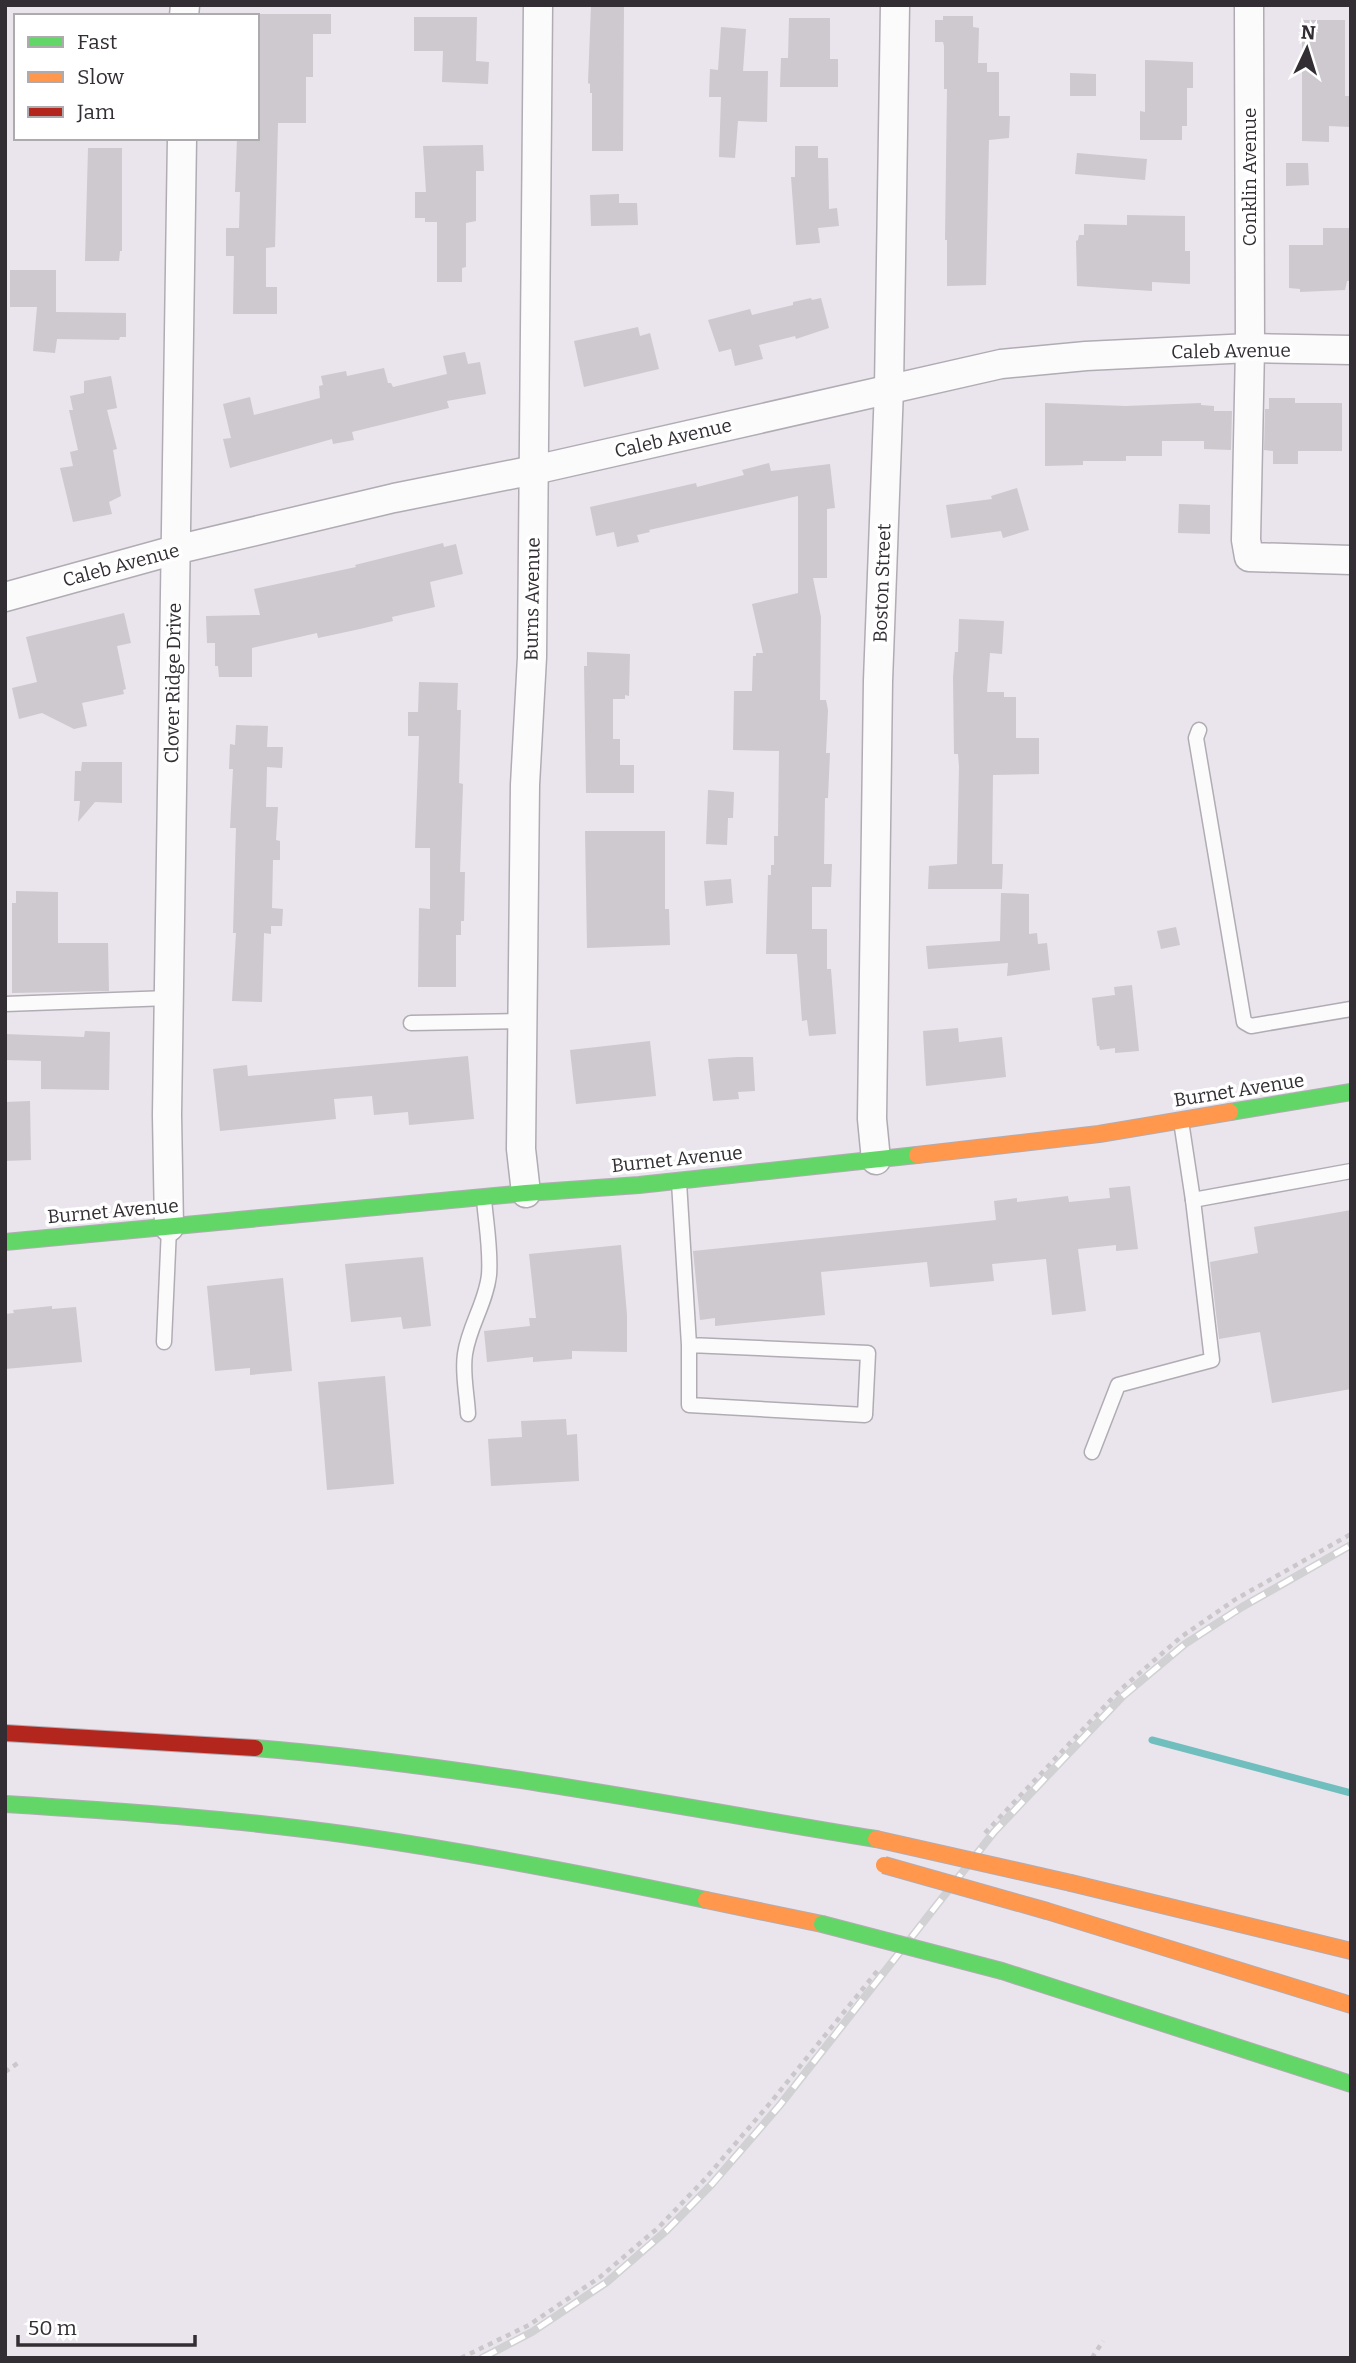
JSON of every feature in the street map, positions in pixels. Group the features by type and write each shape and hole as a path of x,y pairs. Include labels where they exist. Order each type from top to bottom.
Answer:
{"main road":[{"name":"Burnet Avenue","path":"5,1242 679,1181 876,1160 1099,1134 1351,1092"},
{"path":"5,1732 210,1745 363,1759 637,1800 876,1839 1351,1951"},
{"path":"637,1800 793,1841"},
{"path":"5,1804 144,1813 347,1835 550,1867 822,1924 1002,1971 1351,2084"},
{"path":"870,1862 1047,1911 1351,2005"}],"street":[{"name":"Burns Avenue","path":"526,1193 521,1149 526,785 532,657 538,5"},
{"name":"Boston Street","path":"876,1160 872,1119 878,681 889,388 895,5"},
{"name":"Conklin Avenue","path":"1249,5 1250,348 1245,540 1249,557 1351,560"},
{"name":"Clover Ridge Drive","path":"169,1227 167,1115 182,140"},
{"name":"Caleb Avenue","path":"5,597 175,550 394,498 534,470 1000,364 1086,356 1250,348 1351,351"}],"lane":[{"path":"1199,730 1196,738 1244,1022 1251,1026 1351,1009"},
{"path":"5,1003 169,998"},
{"path":"411,1023 523,1021"},
{"path":"1092,1452 1118,1385 1212,1360 1181,1121"},
{"path":"1193,1200 1351,1171"},
{"path":"679,1181 689,1345 688,1405 866,1415 868,1353 689,1345"},
{"path":"468,1414 465,1354 483,1302 489,1275 483,1197"},
{"path":"164,1342 169,1227"}],"path":[{"path":"5,2072 18,2063"},
{"path":"1092,2358 1103,2341"}],"building":[{"path":"591,5 624,5 623,151 592,151 592,93 588,83"},
{"path":"259,14 331,14 331,34 313,34 313,77 306,77 306,123 278,123 275,247 266,248 266,287 277,287 277,314 233,314 234,256 226,256 226,228 239,228 240,192 235,192 237,140 259,140"},
{"path":"943,16 973,16 973,27 979,28 978,63 987,63 987,72 999,72 999,116 1010,116 1009,138 989,140 986,285 947,286 947,89 944,89 943,42 935,42 935,20 943,20"},
{"path":"414,17 477,17 476,61 489,62 488,84 442,82 443,51 414,51"},
{"path":"789,18 830,18 830,59 838,59 838,87 780,87 781,58 788,58"},
{"path":"1302,20 1345,20 1345,96 1350,96 1350,127 1329,126 1329,142 1302,141"},
{"path":"721,27 746,29 743,71 768,71 767,122 738,121 735,158 719,157 721,97 709,97 710,69 718,70"},
{"path":"1145,60 1193,62 1193,88 1187,88 1187,126 1182,126 1182,140 1140,140 1140,111 1145,112"},
{"path":"1070,73 1096,74 1096,96 1070,96"},
{"path":"483,145 484,171 476,171 476,221 466,223 466,267 462,268 462,282 437,282 437,222 425,222 425,218 415,218 415,192 426,192 423,146"},
{"path":"795,146 818,146 818,158 828,158 829,209 837,208 839,226 818,228 820,243 796,245 791,177 795,177"},
{"path":"88,148 122,148 122,251 119,261 85,261"},
{"path":"1077,153 1147,159 1145,180 1075,174"},
{"path":"1286,163 1308,163 1309,185 1286,186"},
{"path":"619,194 619,203 637,203 638,225 591,226 590,195"},
{"path":"1127,215 1185,216 1185,251 1190,251 1190,284 1152,282 1152,291 1077,286 1076,241 1079,235 1084,235 1084,224 1127,225"},
{"path":"1323,228 1351,228 1351,281 1347,281 1345,290 1300,292 1300,289 1289,288 1289,245 1323,245"},
{"path":"10,270 56,270 56,312 126,313 126,337 120,337 119,340 57,339 55,353 33,351 37,307 10,307"},
{"path":"811,298 821,298 829,328 796,339 795,336 759,345 763,359 735,366 731,349 719,352 708,320 750,309 752,315"},
{"path":"638,327 640,336 650,333 659,369 584,387 574,341"},
{"path":"465,352 468,364 480,362 486,394 447,401 449,408 352,432 354,440 333,444 332,439 230,468 223,439 231,438 223,404 250,397 254,415 320,398 319,386 323,385 321,376 346,371 347,376 384,368 388,383 393,387 447,374 443,356"},
{"path":"111,376 117,408 107,410 117,449 113,450 121,496 109,502 112,514 73,522 60,468 73,466 70,452 78,450 69,410 73,410 70,396 84,393 84,381"},
{"path":"1269,398 1295,398 1295,403 1342,403 1342,451 1298,451 1298,464 1273,464 1273,451 1264,450 1265,409 1269,409"},
{"path":"1045,403 1126,406 1201,403 1214,406 1214,411 1232,411 1231,450 1204,449 1204,441 1162,441 1162,456 1126,456 1126,461 1083,461 1083,465 1045,466"},
{"path":"769,463 771,471 830,464 835,508 827,509 827,578 813,578 821,617 820,700 826,700 828,710 826,753 830,753 828,798 825,798 824,864 832,864 831,887 812,887 812,929 827,929 827,969 831,969 836,1034 809,1036 807,1020 802,1021 797,954 766,954 768,875 771,875 771,865 774,865 774,836 778,836 779,751 733,750 734,691 752,691 753,656 763,653 752,604 798,593 798,496 649,530 650,532 637,535 639,542 617,547 614,532 596,536 590,507 696,483 697,487 744,475 742,470"},
{"path":"1017,488 1029,530 1003,538 1001,531 951,538 946,505 992,499 991,496"},
{"path":"1179,504 1210,505 1210,534 1178,533"},
{"path":"443,543 444,547 456,544 463,574 430,582 435,607 392,617 393,621 360,629 318,638 317,633 252,648 252,677 219,677 218,666 215,666 215,643 207,643 206,616 260,615 254,589 356,567 355,565"},
{"path":"124,613 131,643 117,646 126,689 123,690 124,694 82,703 87,726 74,729 42,713 19,719 12,688 37,682 26,637"},
{"path":"959,619 1004,621 1002,654 990,653 987,692 1004,692 1004,697 1016,697 1016,738 1039,738 1039,774 993,775 992,864 1003,864 1002,889 928,889 929,866 957,864 959,767 958,754 954,754 953,677 955,652 958,652"},
{"path":"587,652 630,654 629,696 625,695 625,699 613,699 613,739 620,739 620,765 634,765 634,793 586,793 584,666 587,666"},
{"path":"419,682 458,683 457,710 461,710 459,783 463,784 460,872 465,872 464,921 461,921 461,935 456,935 456,987 418,987 419,908 430,909 430,848 415,848 419,736 408,736 408,712 418,712"},
{"path":"236,725 268,726 267,747 283,747 282,768 267,767 266,807 278,807 276,840 280,841 280,860 273,860 272,908 283,909 282,926 271,926 271,934 264,933 262,1002 232,1001 236,933 233,933 236,828 230,828 233,769 229,769 230,744 235,745"},
{"path":"82,762 122,762 122,803 95,802 78,822 80,801 74,801 75,771 81,771"},
{"path":"708,790 734,792 733,818 728,818 727,845 706,844"},
{"path":"585,831 665,831 665,909 669,909 670,945 587,948"},
{"path":"731,879 733,903 706,906 704,881"},
{"path":"16,891 58,892 58,943 108,943 109,991 12,993 12,903 16,903"},
{"path":"1001,893 1029,894 1029,934 1037,933 1038,944 1047,943 1050,970 1007,976 1008,963 928,969 926,946 1000,941"},
{"path":"1176,927 1180,945 1161,949 1157,931"},
{"path":"1132,985 1139,1051 1115,1053 1115,1048 1100,1050 1097,1046 1092,998 1115,995 1114,987"},
{"path":"958,1028 959,1042 1002,1037 1006,1077 926,1086 923,1031"},
{"path":"85,1031 110,1032 109,1090 41,1089 41,1061 5,1060 5,1034 84,1037"},
{"path":"650,1041 656,1096 576,1104 570,1050"},
{"path":"468,1056 474,1119 409,1125 408,1112 374,1115 372,1096 334,1099 336,1119 220,1131 213,1069 247,1065 248,1076"},
{"path":"753,1057 755,1091 738,1092 739,1099 713,1101 708,1059"},
{"path":"30,1101 31,1160 5,1161 5,1102"},
{"path":"1130,1186 1138,1249 1116,1251 1116,1245 1078,1249 1086,1311 1052,1315 1046,1259 992,1264 994,1281 930,1287 927,1262 821,1272 825,1315 715,1326 715,1318 700,1320 693,1251 996,1220 994,1201 1017,1198 1017,1202 1068,1196 1069,1202 1110,1198 1109,1188"},
{"path":"1351,1210 1351,1389 1272,1403 1260,1332 1219,1339 1210,1262 1258,1253 1254,1227"},
{"path":"621,1245 627,1352 572,1351 572,1359 533,1362 533,1357 487,1362 484,1331 530,1326 529,1318 536,1318 529,1254"},
{"path":"423,1257 431,1326 403,1329 401,1317 351,1322 345,1264"},
{"path":"283,1278 292,1371 250,1375 250,1368 215,1371 207,1286"},
{"path":"52,1306 52,1309 76,1307 82,1362 5,1369 5,1314 14,1313 13,1310"},
{"path":"385,1376 394,1484 327,1490 318,1382"},
{"path":"566,1419 567,1435 577,1434 579,1481 491,1486 488,1439 522,1437 521,1421"}],"waterway":[{"path":"1152,1740 1351,1793"}],"railway":[{"path":"482,2358 532,2332 607,2282 667,2230 712,2184 780,2105 994,1832 1123,1696 1185,1644 1242,1607 1351,1545"}],"traffic: fast":[{"path":"1230,1112 1351,1092"},
{"path":"5,1242 526,1193 639,1185 917,1155"},
{"path":"255,1748 489,1775 876,1839"},
{"path":"5,1804 178,1816 350,1835 528,1864 706,1900"},
{"path":"822,1924 1002,1971"},
{"path":"1002,1971 1351,2084"}],"traffic: slow":[{"path":"917,1155 1099,1134 1230,1112"},
{"path":"876,1839 1071,1883"},
{"path":"884,1865 1047,1911"},
{"path":"1071,1883 1351,1951"},
{"path":"706,1900 822,1924"},
{"path":"1047,1911 1351,2005"}],"traffic: jam":[{"path":"5,1733 255,1748"}]}
